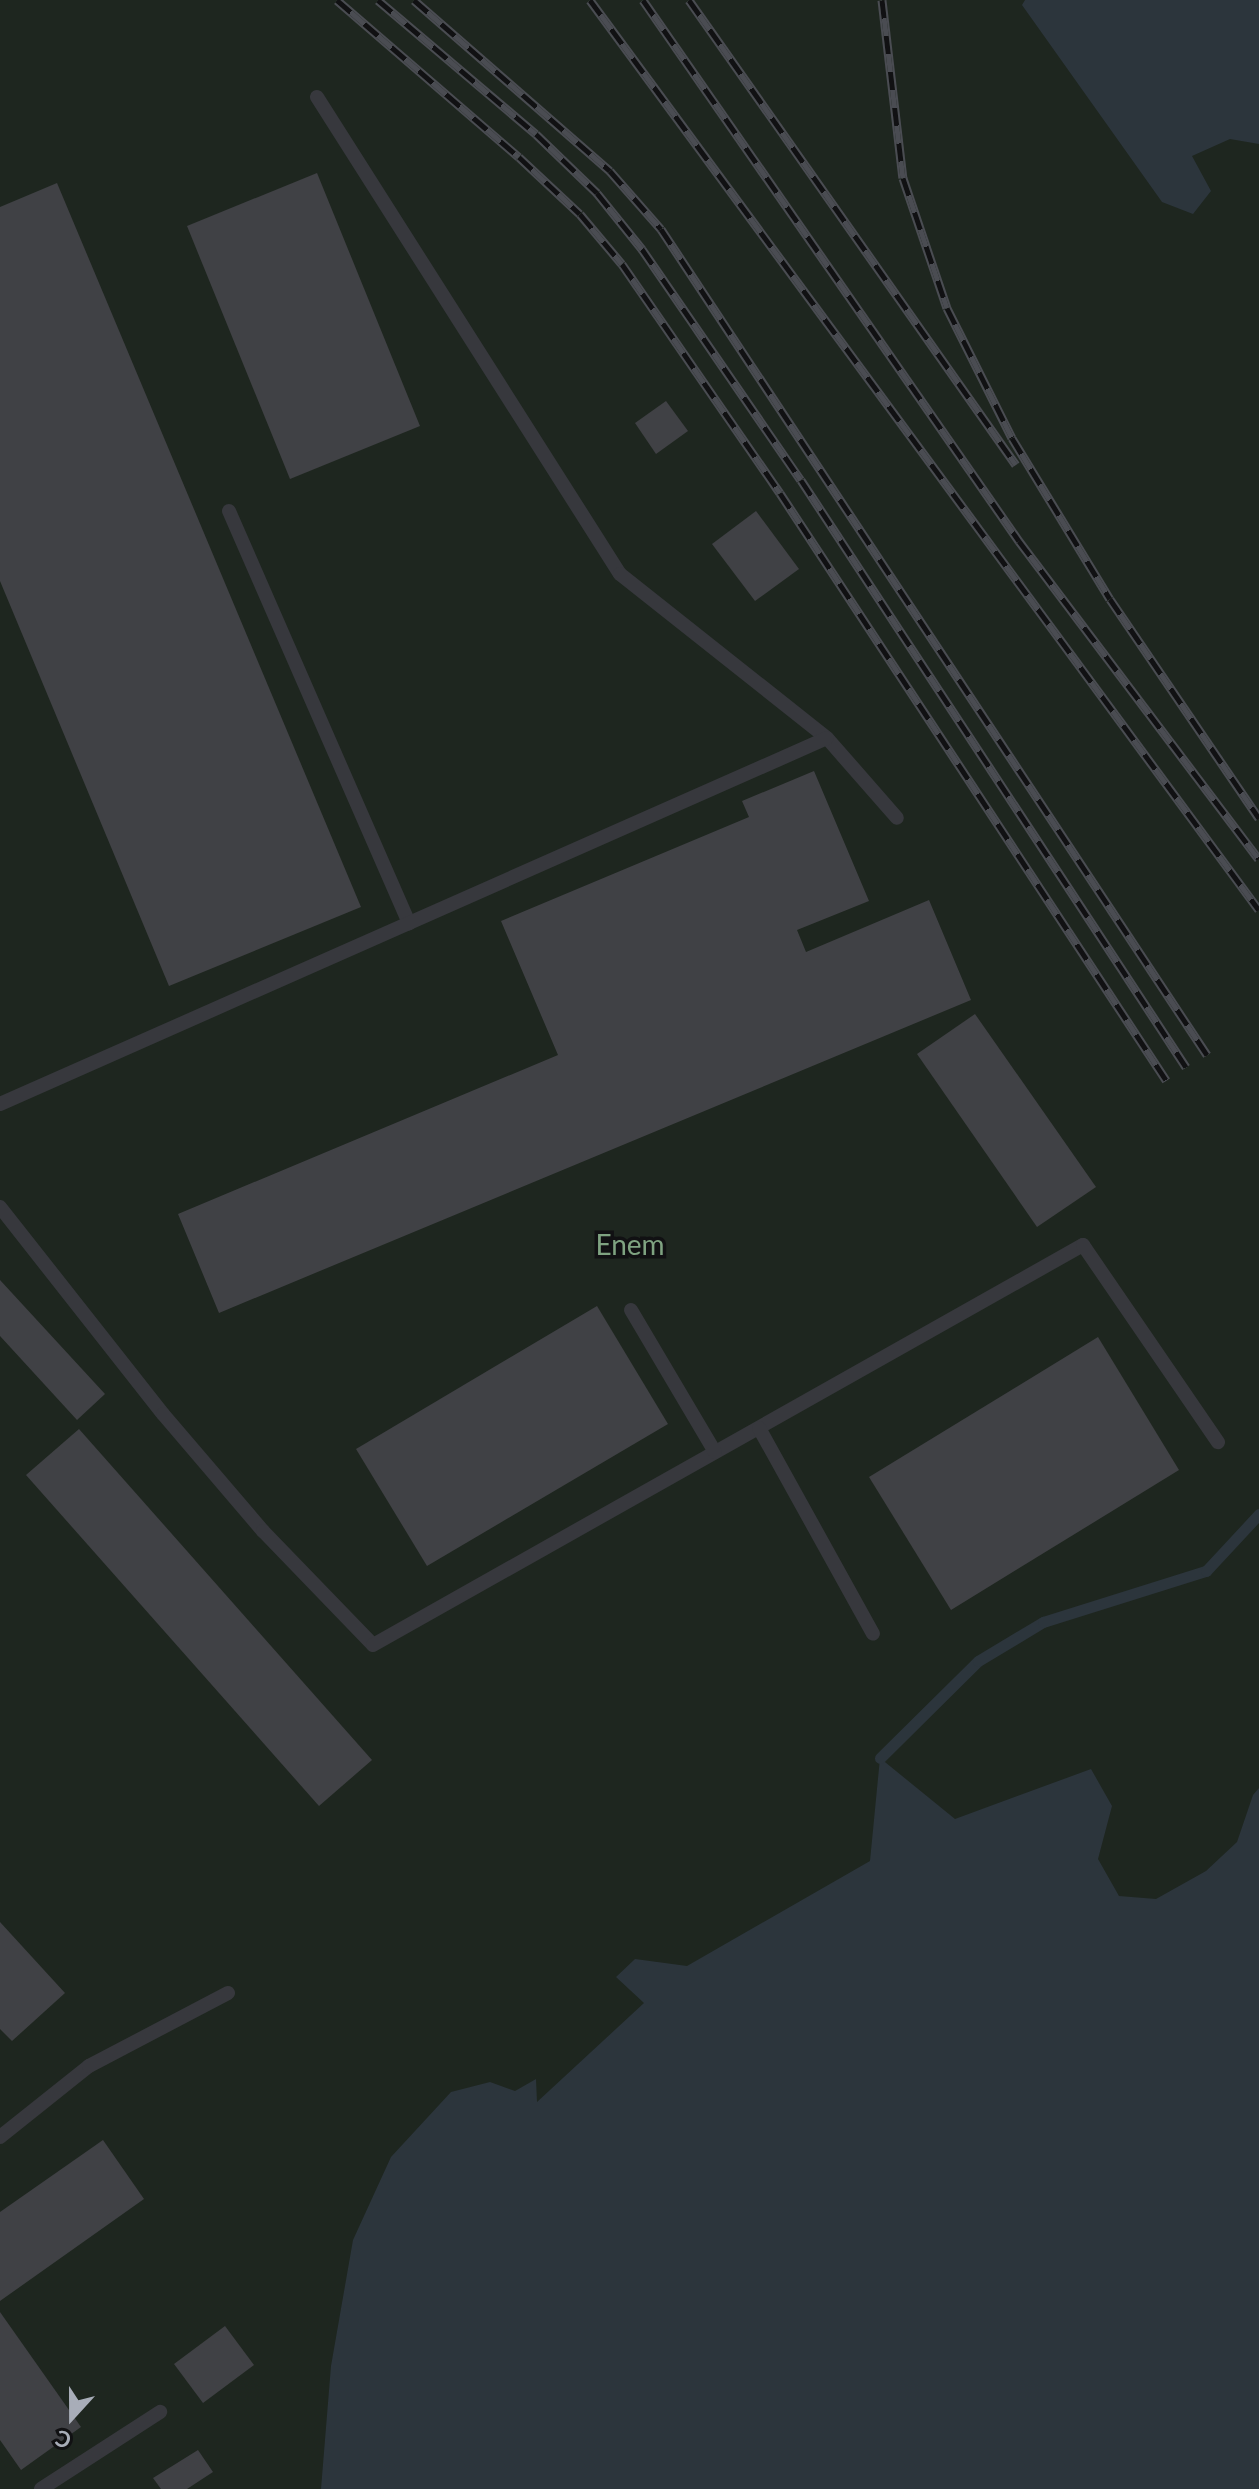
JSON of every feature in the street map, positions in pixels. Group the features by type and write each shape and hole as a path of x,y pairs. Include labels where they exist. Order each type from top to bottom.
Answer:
{"lane":[{"path":"317,97 620,574 827,738 897,818"},
{"path":"229,511 409,923"},
{"path":"0,1104 827,738"},
{"path":"0,1207 163,1414 263,1531 373,1645 1083,1245 1218,1442"},
{"path":"631,1310 715,1452"},
{"path":"759,1428 873,1634"},
{"path":"0,2137 89,2066 228,1993"},
{"path":"41,2489 160,2412"}],"green space":[{"name":"Enem","path":"0,0 1259,0 1259,2489 0,2489"}],"shaded area":[{"path":"1025,0 1259,0 1259,144 1230,139 1192,156 1211,191 1193,214 1162,202 1022,5"},
{"path":"880,1758 955,1819 1091,1769 1112,1806 1098,1859 1119,1896 1156,1899 1206,1871 1237,1842 1253,1795 1259,1788 1259,2489 321,2489 331,2366 353,2240 391,2157 451,2092 490,2082 515,2091 536,2079 537,2102 644,2003 616,1977 635,1959 687,1966 870,1861"}],"building":[{"path":"317,173 420,426 290,479 187,226"},
{"path":"57,183 361,907 169,986 0,581 0,207"},
{"path":"666,401 688,431 656,454 635,423"},
{"path":"756,511 799,569 755,601 712,544"},
{"path":"814,771 869,901 797,930 806,952 929,900 971,1000 219,1313 178,1214 558,1055 501,921 749,817 742,801"},
{"path":"975,1014 1096,1187 1037,1227 917,1054"},
{"path":"0,1280 105,1394 77,1420 0,1336"},
{"path":"597,1306 668,1424 427,1566 356,1449"},
{"path":"1098,1337 1179,1470 951,1610 869,1477"},
{"path":"79,1429 372,1760 319,1806 26,1475"},
{"path":"0,1922 65,1993 12,2041 0,2029"},
{"path":"103,2140 144,2199 0,2301 0,2212"},
{"path":"0,2312 81,2427 21,2470 0,2440"},
{"path":"225,2326 254,2365 203,2403 174,2364"},
{"path":"198,2450 213,2472 187,2489 161,2489 153,2478"}],"waterway":[{"path":"880,1758 978,1661 1043,1622 1206,1571 1259,1514"}],"railway":[{"path":"337,0 519,157 580,214 622,264 780,493 1166,1080"},
{"path":"378,0 536,134 597,193 642,249 801,480 1186,1067"},
{"path":"414,0 610,171 661,229 1207,1055"},
{"path":"590,0 1259,910"},
{"path":"643,0 1019,541 1259,859"},
{"path":"689,0 1016,465"},
{"path":"882,0 903,178 947,308 1012,438 1110,599 1259,818"}]}
